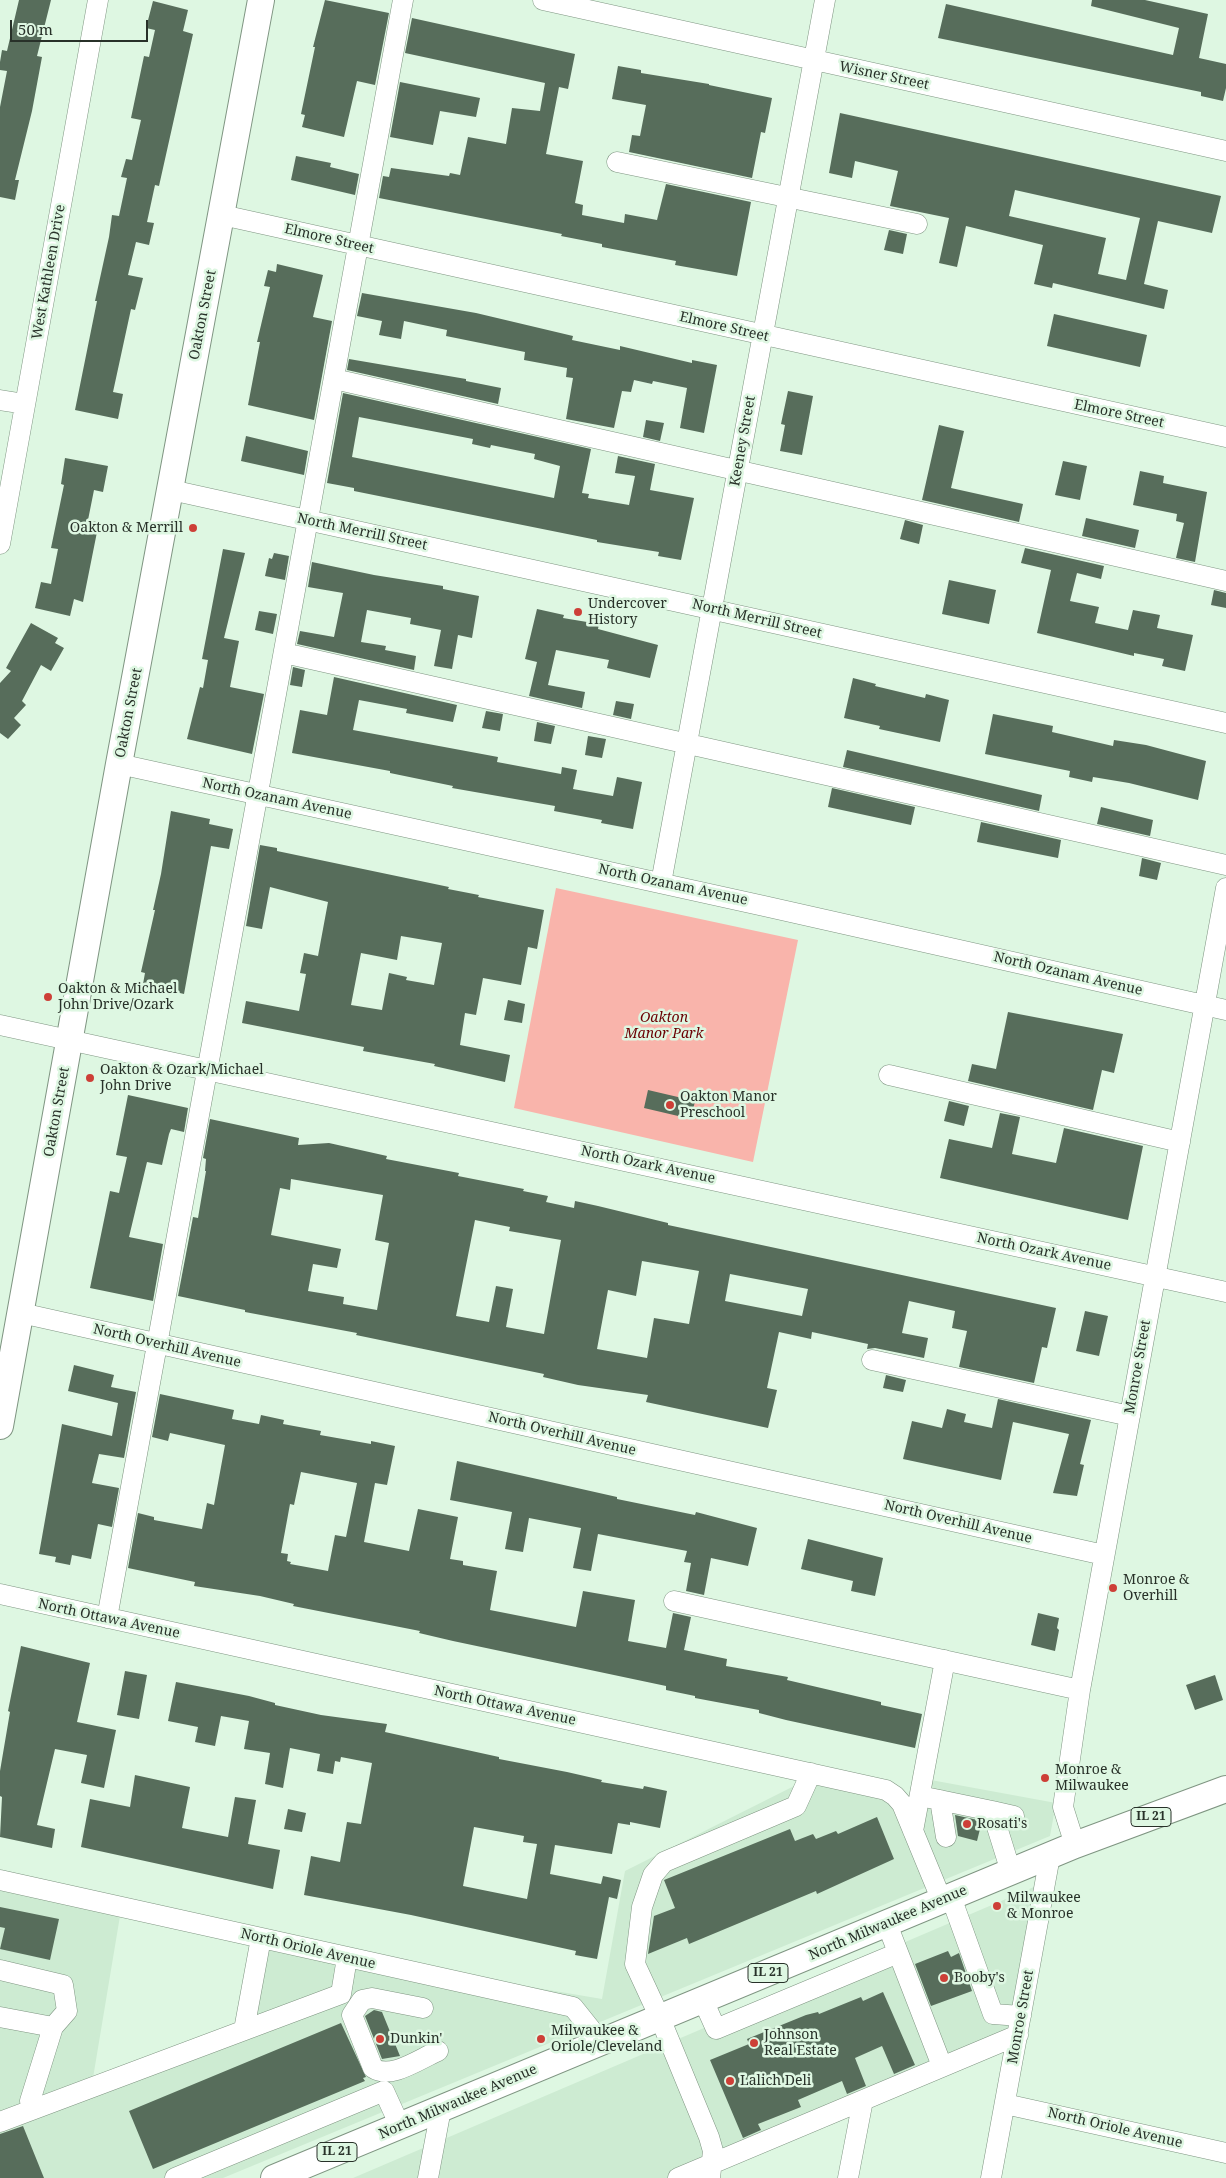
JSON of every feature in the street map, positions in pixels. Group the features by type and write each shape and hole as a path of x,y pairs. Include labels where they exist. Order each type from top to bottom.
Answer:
{"main road":[{"name":"Oakton Street","path":"0,1426 119,764 261,0"},
{"name":"North Milwaukee Avenue","path":"274,2178 1075,1845 1226,1790"}],"street":[{"name":"West Kathleen Drive","path":"0,544 7,465 25,404 98,0"},
{"path":"107,1618 403,0"},
{"name":"Wisner Street","path":"543,0 1226,151"},
{"name":"Keeney Street","path":"661,883 825,0"},
{"path":"617,162 917,224"},
{"name":"Elmore Street","path":"222,215 1226,438"},
{"path":"334,379 1226,581"},
{"path":"0,400 25,404"},
{"name":"North Merrill Street","path":"171,490 1226,723"},
{"path":"284,653 1226,865"},
{"name":"North Ozanam Avenue","path":"119,764 1226,1010"},
{"name":"Monroe Street","path":"1075,1845 1063,1807 1080,1690 1226,888"},
{"name":"North Ozark Avenue","path":"0,1025 1226,1292"},
{"path":"889,1075 1180,1142"},
{"name":"North Overhill Avenue","path":"21,1313 1104,1555"},
{"path":"872,1360 1130,1416"},
{"name":"North Ottawa Avenue","path":"0,1594 886,1790 902,1804 946,1899 993,2014 1019,2025"},
{"path":"674,1601 1080,1690"},
{"path":"913,1831 945,1660"},
{"path":"712,2171 713,2151 709,2137 660,2018 635,1964 642,1907 653,1875 664,1862 796,1806 811,1773"},
{"path":"920,1796 1014,1816"},
{"path":"940,1800 946,1836"},
{"path":"992,1811 1011,1872"},
{"name":"Monroe Street","path":"991,2178 1050,1856"},
{"name":"North Oriole Avenue","path":"0,1880 573,2007 601,2042"},
{"path":"887,1924 942,2066"},
{"path":"244,2030 261,1938"},
{"path":"703,2000 716,2029 898,1953"},
{"path":"0,2122 341,1994 347,1958"},
{"path":"0,1970 63,1985 68,2011 53,2027 30,2101 34,2109"},
{"path":"423,2008 372,1998 362,2000 352,2015 372,2068 379,2072 388,2073 438,2051"},
{"path":"0,2017 53,2027"},
{"path":"678,2178 712,2171 863,2100 942,2066 1019,2025"},
{"path":"175,2178 384,2091 400,2126"},
{"path":"848,2178 863,2100"},
{"name":"North Oriole Avenue","path":"1005,2104 1226,2153"},
{"path":"428,2178 441,2109"}],"shaded area":[{"path":"812,1777 915,1799 920,1778 1056,1803 1050,1836 223,2178 0,2178 0,1883 121,1910 92,2084 239,2026 254,1940 602,1999 625,1871"},
{"path":"1048,1881 1020,2039 687,2178 353,2178"}],"green space":[{"name":"Oakton Manor Park","path":"556,888 798,940 753,1162 514,1108"}],"building":[{"path":"19,0 51,0 37,56 42,57 32,111 15,180 19,180 15,200 0,197 0,107 7,71 0,70 0,62 2,50 7,51"},
{"path":"325,0 389,13 375,85 357,81 344,137 302,127 305,115 301,114 315,47 313,47"},
{"path":"1092,0 1145,0 1208,14 1199,58 1226,64 1226,88 1223,101 1201,96 1201,92 938,38 946,4 1173,55 1179,28 1091,6"},
{"path":"153,1 188,10 183,31 193,34 159,186 155,185 147,222 154,223 149,245 136,242 128,275 143,278 135,310 131,309 113,392 123,394 118,419 75,410 112,215 119,216 127,178 121,177 126,159 132,160 141,120 131,118 144,56 149,57 155,30 146,28"},
{"path":"412,18 575,54 568,89 559,87 546,154 583,161 575,203 583,205 582,215 624,223 625,214 657,220 666,184 751,202 737,276 675,265 676,261 602,247 602,244 561,236 562,234 379,198 383,176 389,177 391,168 449,176 450,173 460,175 468,137 506,144 512,108 540,111 545,83 405,53"},
{"path":"618,66 641,70 641,73 709,84 772,98 765,133 761,132 752,178 629,152 632,135 640,136 646,105 612,99"},
{"path":"400,82 480,98 476,117 440,111 433,145 390,137"},
{"path":"840,113 1221,196 1212,233 1158,221 1144,284 1168,290 1164,309 1053,283 1052,288 1034,284 1043,245 966,226 957,267 939,263 949,218 890,206 898,171 855,161 852,178 829,173","holes":["1015,190 1140,218 1126,280 1098,274 1106,238 1009,216"]},
{"path":"296,156 331,163 330,167 359,174 355,195 291,180"},
{"path":"889,230 907,234 903,254 884,250"},
{"path":"277,264 323,275 313,317 332,321 314,420 248,405 260,342 257,342 270,287 264,286 268,270 276,272"},
{"path":"362,293 476,313 573,336 572,340 620,350 620,346 692,363 692,360 717,365 704,433 680,428 687,388 653,381 652,384 634,380 631,392 622,391 614,428 566,419 573,378 566,377 567,368 524,360 525,352 446,336 447,330 404,321 401,339 379,335 382,321 357,316"},
{"path":"1054,314 1147,335 1140,367 1047,346"},
{"path":"349,359 466,379 466,381 501,388 498,404 347,370"},
{"path":"788,391 813,396 802,455 780,451 785,425 781,424"},
{"path":"343,393 591,449 582,493 589,494 588,498 629,505 635,476 615,473 618,456 655,464 650,490 694,498 681,560 658,556 659,552 597,542 597,540 354,491 354,488 327,483","holes":["359,417 473,439 472,444 490,448 491,445 535,454 534,459 560,466 554,498 352,457"]},
{"path":"646,420 664,423 660,441 643,437"},
{"path":"939,425 964,431 951,488 1023,504 1019,522 922,500"},
{"path":"246,436 308,451 304,475 241,461"},
{"path":"65,458 108,466 103,492 94,490 88,520 99,522 83,602 74,599 70,616 35,608 41,582 51,584 58,549 51,548 64,485 61,484"},
{"path":"1063,461 1087,466 1080,500 1055,495"},
{"path":"1140,471 1164,476 1163,483 1207,492 1195,562 1176,558 1184,523 1176,521 1177,514 1133,505"},
{"path":"1086,518 1139,530 1135,548 1082,536"},
{"path":"905,520 923,525 919,544 900,539"},
{"path":"1025,548 1104,566 1101,579 1077,573 1070,601 1099,607 1095,623 1128,630 1133,610 1160,615 1157,628 1193,635 1185,671 1162,666 1164,659 1134,653 1134,656 1037,633 1051,570 1021,563"},
{"path":"223,549 245,553 224,638 239,641 230,687 264,694 252,754 187,739 200,687 203,688 208,660 202,659"},
{"path":"274,553 289,556 285,580 265,576 269,558 272,559"},
{"path":"312,562 374,575 443,586 443,589 479,596 472,638 458,635 452,669 434,666 441,630 410,624 411,618 367,610 361,642 386,646 385,650 416,656 414,670 297,644 300,631 334,637 343,593 308,587"},
{"path":"949,580 996,590 989,624 942,614"},
{"path":"1214,590 1226,593 1226,608 1211,605"},
{"path":"537,609 564,615 563,618 599,624 598,629 658,645 650,678 607,668 609,660 556,650 548,685 585,692 582,708 529,696 537,662 525,659"},
{"path":"259,611 277,614 273,634 255,630"},
{"path":"31,623 58,638 55,643 64,648 51,671 41,665 22,701 26,705 14,718 21,725 8,739 0,733 0,683 11,671 6,668"},
{"path":"293,667 305,670 302,687 290,685"},
{"path":"334,677 457,705 453,722 406,713 407,709 359,700 353,730 498,757 497,762 561,774 562,767 577,770 573,789 613,796 617,777 642,782 633,829 601,823 602,820 554,811 555,806 452,788 453,786 390,773 390,771 292,753 300,710 327,715"},
{"path":"853,678 876,684 875,686 925,698 926,694 949,700 940,742 879,729 880,726 844,718"},
{"path":"616,701 634,704 631,719 613,715"},
{"path":"486,711 503,714 500,731 482,728"},
{"path":"993,714 1053,726 1052,732 1113,746 1114,740 1146,745 1206,761 1198,800 1129,783 1093,777 1092,782 1069,777 1070,771 985,754"},
{"path":"537,722 555,726 551,744 534,741"},
{"path":"588,736 606,739 602,758 585,755"},
{"path":"847,750 1042,795 1039,811 843,767"},
{"path":"832,788 915,807 911,825 828,807"},
{"path":"1101,807 1153,820 1150,836 1097,824"},
{"path":"171,811 210,819 209,824 233,829 229,849 211,846 184,994 143,984 145,973 141,972 155,910 153,910"},
{"path":"981,822 1061,840 1058,858 977,842"},
{"path":"260,845 277,848 277,851 449,887 448,889 479,895 478,897 544,910 537,949 528,947 521,985 483,978 476,1015 465,1013 460,1045 510,1055 505,1082 434,1066 435,1064 363,1051 364,1047 242,1023 246,1001 299,1011 306,974 300,973 304,953 318,956 328,902 270,887 262,929 246,926","holes":["401,936 442,943 434,985 406,980 407,977 389,973 382,1010 351,1005 361,953 397,960"]},
{"path":"1142,858 1161,863 1157,880 1139,876"},
{"path":"508,1000 525,1004 522,1023 504,1020"},
{"path":"1008,1012 1123,1034 1114,1073 1102,1070 1093,1110 968,1081 972,1064 996,1069"},
{"name":"Oakton Manor Preschool","path":"648,1090 695,1101 691,1119 644,1108"},
{"path":"128,1095 188,1108 184,1132 171,1129 162,1165 147,1162 129,1237 163,1244 153,1301 90,1288 110,1191 119,1193 127,1157 116,1155"},
{"path":"949,1101 969,1106 964,1126 944,1121"},
{"path":"1000,1113 1020,1117 1012,1154 1056,1163 1064,1128 1143,1146 1128,1220 940,1178 949,1139 992,1148"},
{"path":"210,1119 299,1138 298,1145 329,1143 387,1156 386,1159 459,1173 458,1176 524,1189 523,1191 548,1196 546,1202 574,1208 575,1201 668,1223 668,1225 1056,1308 1047,1348 1042,1347 1034,1383 959,1367 967,1331 952,1328 955,1311 909,1301 902,1333 928,1338 924,1358 875,1348 867,1349 868,1344 812,1332 811,1339 779,1332 767,1388 777,1390 768,1428 646,1402 648,1395 578,1385 543,1377 544,1374 356,1335 357,1333 245,1312 245,1310 178,1296 193,1217 198,1218 206,1171 206,1159 203,1158","holes":["291,1179 383,1195 375,1240 389,1243 377,1310 343,1304 344,1297 308,1291 313,1264 337,1268 341,1249 271,1235 280,1188 290,1190","475,1220 510,1227 509,1231 561,1240 544,1334 506,1327 513,1289 496,1286 489,1322 456,1316","642,1261 699,1271 689,1324 654,1318 647,1358 597,1349 608,1290 636,1296","730,1274 808,1289 802,1316 725,1301"]},
{"path":"1085,1311 1108,1316 1099,1356 1076,1351"},
{"path":"74,1365 114,1375 111,1387 136,1392 124,1458 99,1454 92,1483 119,1488 112,1527 98,1524 91,1559 72,1555 70,1565 55,1562 56,1557 39,1554 62,1424 112,1436 118,1403 68,1391"},
{"path":"886,1375 906,1380 903,1392 883,1388"},
{"path":"160,1394 234,1410 232,1419 259,1424 261,1415 284,1420 283,1424 321,1431 320,1435 371,1444 371,1441 395,1446 387,1485 375,1483 364,1542 409,1551 418,1509 458,1517 450,1559 463,1561 463,1565 497,1571 490,1610 576,1627 583,1591 635,1600 628,1641 666,1648 673,1613 691,1617 684,1650 727,1659 726,1666 788,1677 787,1680 881,1702 881,1705 922,1714 915,1748 786,1720 759,1713 759,1710 695,1698 695,1696 666,1690 666,1686 453,1641 419,1633 420,1631 293,1606 294,1604 260,1596 194,1586 195,1582 128,1568 138,1513 154,1517 154,1520 202,1529 207,1503 214,1505 225,1445 170,1433 168,1441 152,1437","holes":["301,1472 357,1483 346,1537 335,1535 328,1571 290,1564 291,1562 287,1561 288,1554 281,1553 290,1504 294,1505"]},
{"path":"998,1399 1091,1420 1080,1464 1084,1465 1077,1496 1053,1493 1069,1434 1013,1422 1001,1480 903,1459 912,1421 942,1428 947,1409 966,1414 964,1422 992,1428"},
{"path":"457,1461 617,1497 617,1499 695,1515 696,1512 757,1528 748,1566 711,1558 704,1595 686,1591 691,1563 684,1562 687,1551 598,1534 591,1571 573,1568 581,1528 529,1518 523,1552 505,1549 512,1512 450,1500"},
{"path":"808,1539 883,1558 875,1596 851,1591 853,1581 801,1569"},
{"path":"1038,1613 1059,1618 1055,1651 1031,1645"},
{"path":"21,1646 90,1663 77,1722 116,1730 104,1788 81,1783 87,1755 55,1749 37,1825 55,1829 52,1848 0,1837 2,1797 0,1796 0,1771 10,1712 8,1711"},
{"path":"125,1671 147,1675 139,1719 117,1715"},
{"path":"1215,1675 1223,1700 1195,1710 1186,1685"},
{"path":"176,1682 249,1696 275,1703 275,1705 321,1715 387,1724 385,1732 499,1757 499,1759 602,1780 601,1782 643,1789 644,1786 667,1791 660,1828 630,1822 630,1825 618,1823 612,1854 555,1845 550,1874 601,1884 603,1876 621,1880 617,1899 609,1897 597,1959 575,1955 576,1951 544,1944 411,1915 304,1895 311,1856 340,1862 347,1822 361,1824 372,1763 341,1757 340,1762 335,1761 333,1774 317,1771 320,1754 290,1748 283,1788 265,1784 270,1753 244,1749 249,1721 221,1716 215,1746 195,1742 198,1727 168,1721","holes":["474,1827 524,1836 523,1842 537,1844 527,1899 463,1886"]},
{"path":"135,1775 190,1787 182,1828 228,1837 235,1797 256,1800 248,1844 280,1850 273,1889 81,1847 90,1799 130,1807"},
{"path":"288,1809 306,1813 302,1832 284,1829"},
{"name":"Rosati's","path":"955,1815 982,1821 977,1841 958,1836"},
{"path":"877,1817 894,1859 817,1894 816,1891 689,1944 687,1938 648,1954 654,1916 675,1908 664,1880 790,1829 795,1841 813,1834 816,1839 836,1831 838,1834"},
{"path":"0,1907 59,1919 50,1960 0,1949 5,1928 0,1927"},
{"name":"Booby's","path":"948,1951 951,1957 959,1953 972,1991 931,2006 915,1964"},
{"path":"883,1992 915,2065 894,2074 882,2046 855,2058 866,2086 847,2094 842,2081 798,2100 801,2107 758,2124 761,2130 743,2138 710,2060 749,2044 747,2039 806,2015 818,2012 819,2014 861,1997 863,2001"},
{"name":"Dunkin'","path":"374,2010 382,2012 400,2056 382,2059 365,2016"},
{"path":"341,2023 366,2077 363,2078 365,2081 153,2169 129,2111"},
{"path":"23,2126 44,2178 0,2178 0,2134"}],"place":[{"name":"Oakton & Merrill","path":"193,528"},
{"name":"Undercover History","path":"578,612"},
{"name":"Oakton & Michael John Drive/Ozark","path":"48,997"},
{"name":"Oakton & Ozark/Michael John Drive","path":"90,1078"},
{"name":"Oakton Manor Preschool","path":"670,1105"},
{"name":"Monroe & Overhill","path":"1113,1588"},
{"name":"Monroe & Milwaukee","path":"1045,1778"},
{"name":"Rosati's","path":"967,1824"},
{"name":"Milwaukee & Monroe","path":"997,1906"},
{"name":"Booby's","path":"944,1978"},
{"name":"Dunkin'","path":"380,2039"},
{"name":"Milwaukee & Oriole/Cleveland","path":"541,2039"},
{"name":"Johnson Real Estate","path":"754,2043"},
{"name":"Lalich Deli","path":"730,2081"}]}
